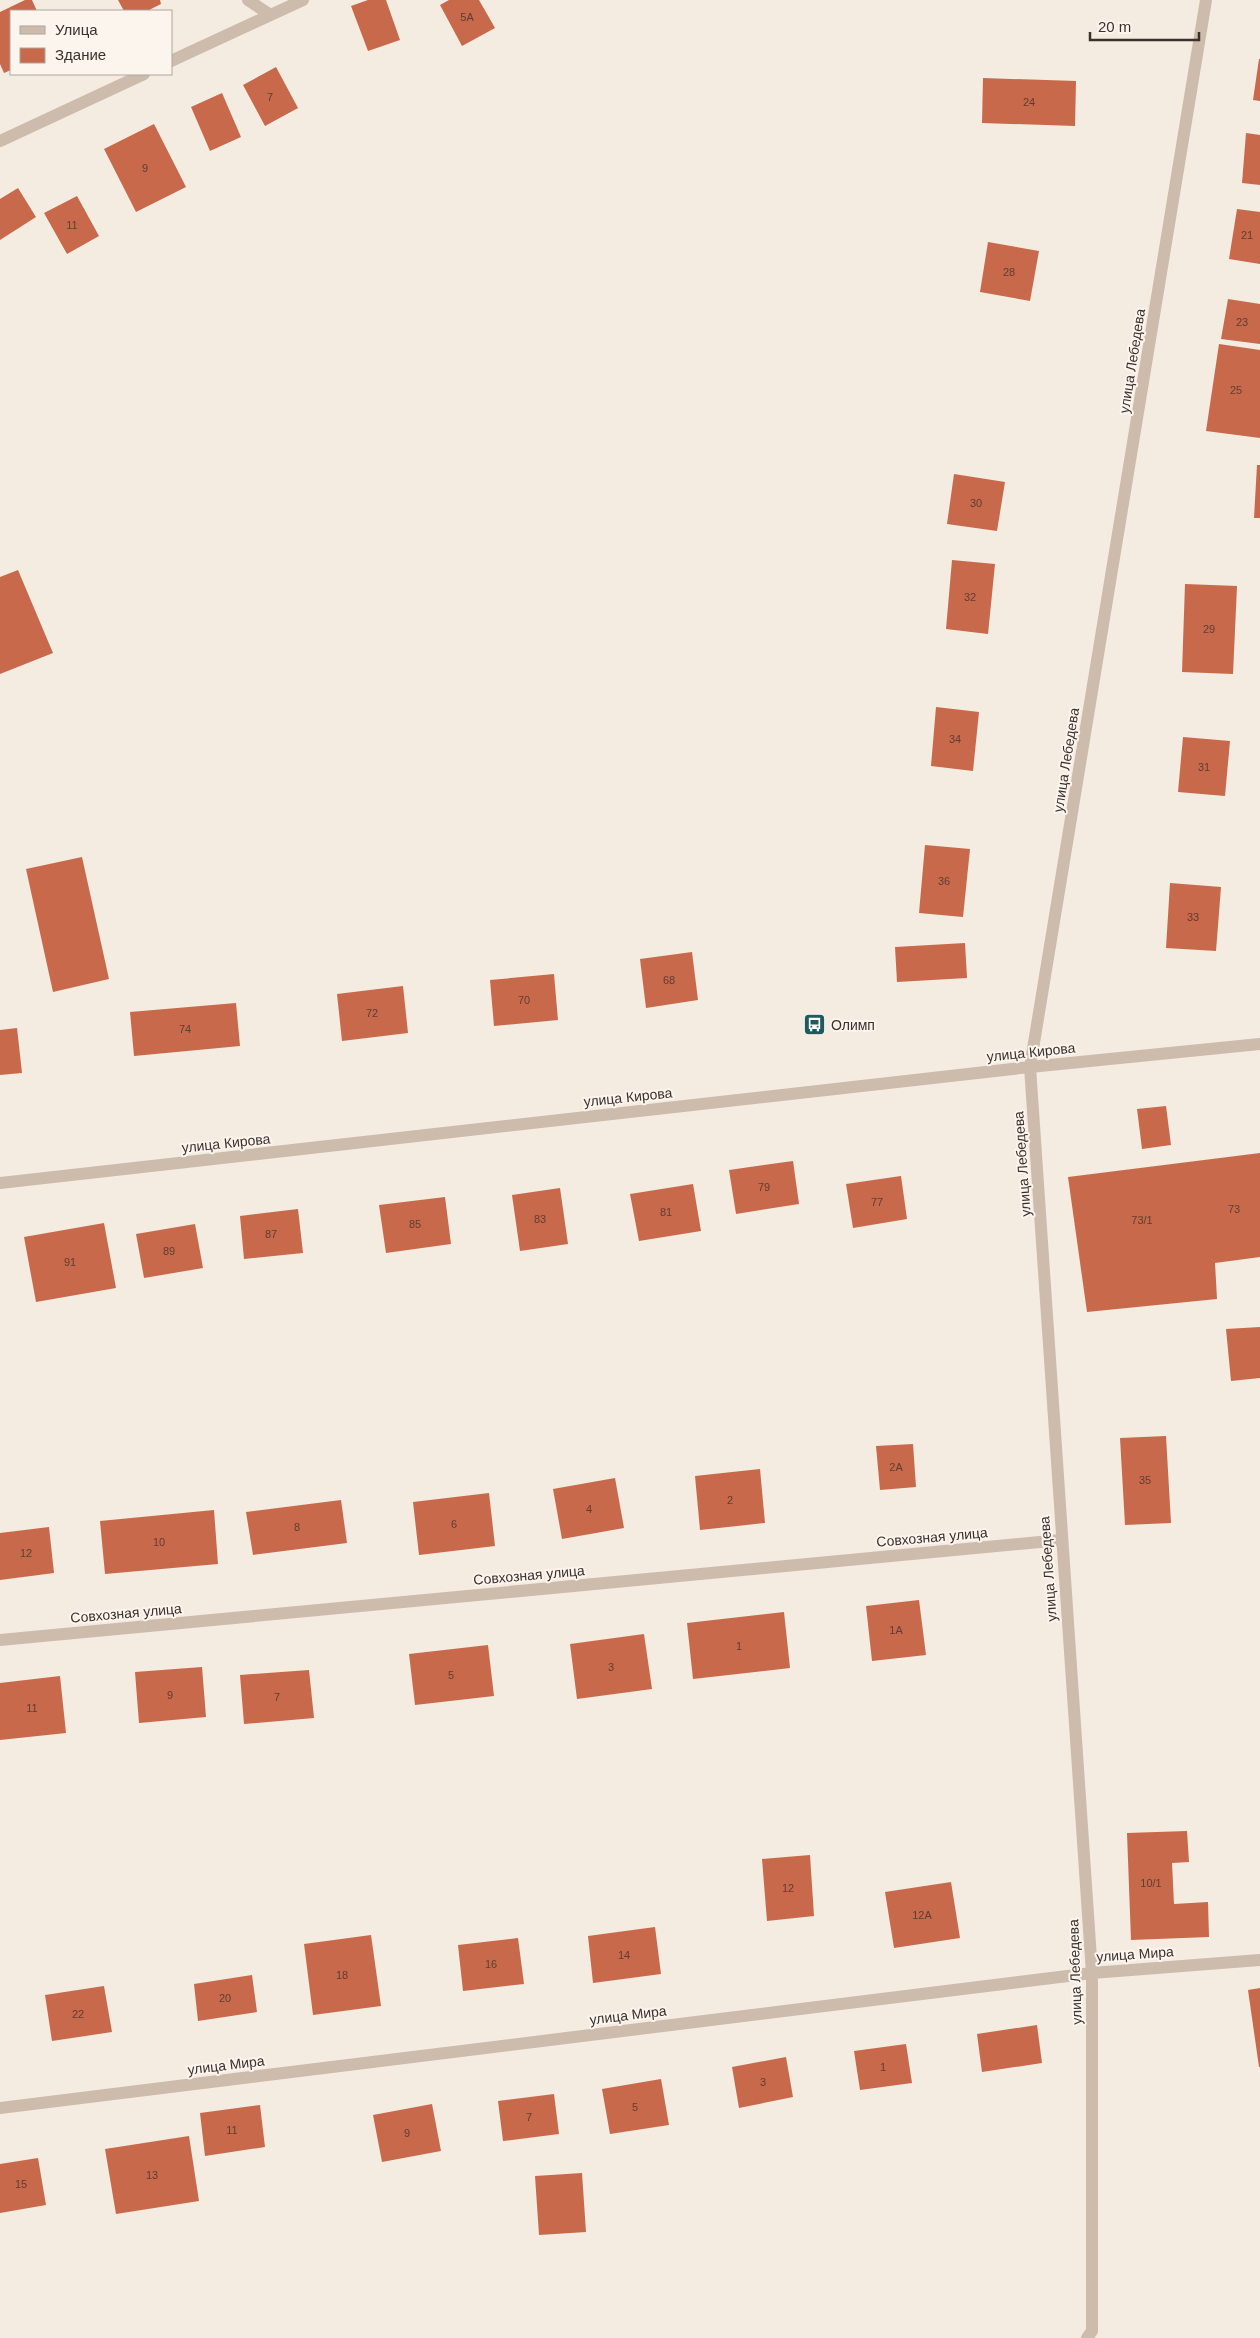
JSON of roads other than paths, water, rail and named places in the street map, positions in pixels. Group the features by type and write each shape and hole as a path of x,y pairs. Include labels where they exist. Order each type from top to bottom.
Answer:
{"street":[{"path":"248,0 269,14"},
{"path":"172,61 269,14 303,0"},
{"name":"улица Лебедева","path":"1087,2338 1092,2332 1092,1973 1030,1067 1206,0"},
{"path":"0,141 142,75"},
{"name":"улица Кирова","path":"0,1183 1030,1067 1260,1044"},
{"name":"Совхозная улица","path":"0,1640 1061,1540"},
{"name":"улица Мира","path":"0,2108 1092,1973 1260,1960"}],"place":[{"name":"Олимп","path":"815,1025"}]}
